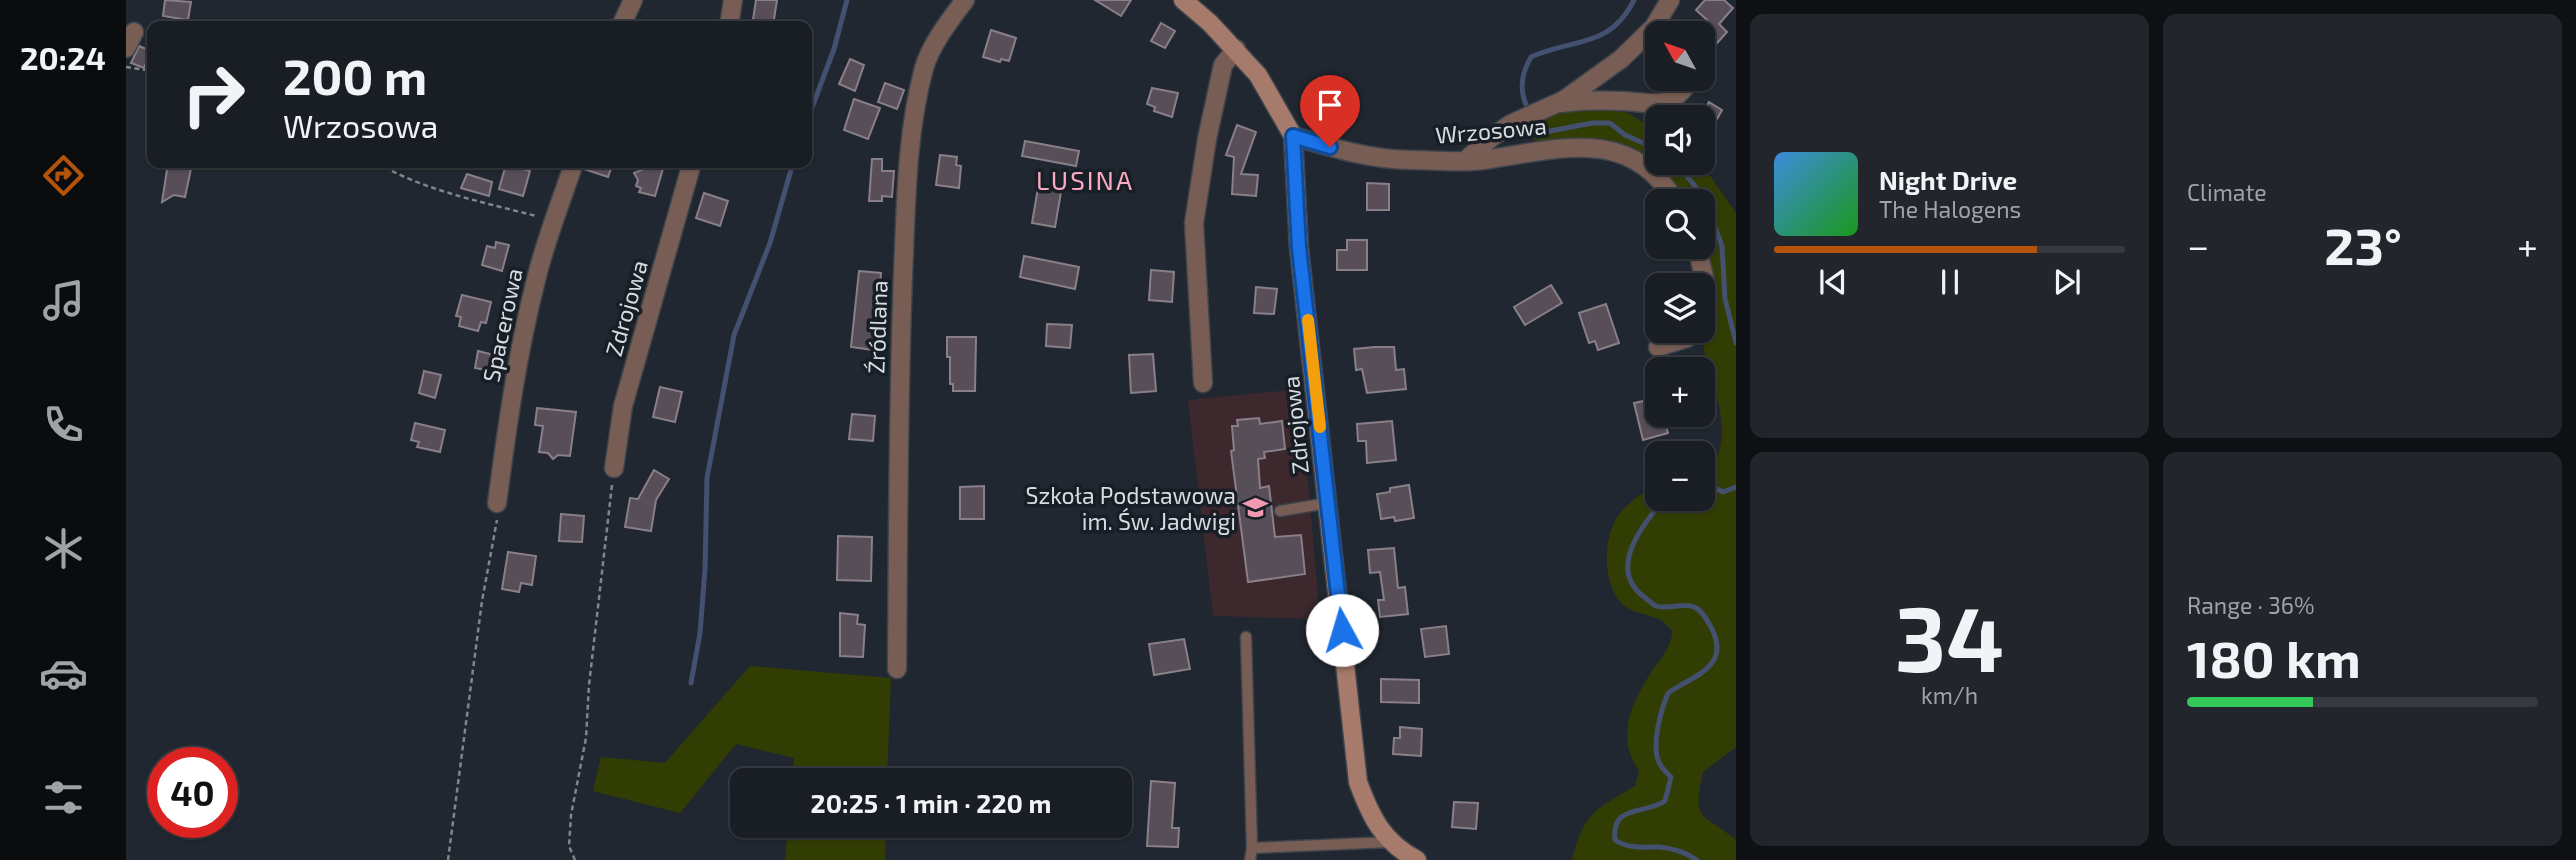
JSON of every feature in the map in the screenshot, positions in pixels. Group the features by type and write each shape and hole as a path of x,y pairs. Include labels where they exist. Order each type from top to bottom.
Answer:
{"street":[{"path":"623,21 633,0"},
{"path":"730,21 733,0"},
{"name":"Źródlana","path":"898,669 897,418 905,227 913,127 925,65 947,24 965,0"},
{"name":"Zdrojowa","path":"1183,0 1210,23 1258,75 1293,136 1299,248 1358,782 1375,824 1391,842 1417,860"},
{"path":"1466,160 1492,137 1549,107 1621,59 1654,27 1670,0"},
{"path":"1203,383 1194,223 1205,151 1223,65 1236,49"},
{"path":"1549,107 1578,101 1656,104 1678,96 1682,91"},
{"name":"Wrzosowa","path":"1293,136 1349,153 1409,160 1466,160 1549,148 1611,149 1643,163 1668,189"},
{"name":"Spacerowa","path":"497,503 524,328 536,277 572,168"},
{"name":"Zdrojowa","path":"614,468 623,406 691,168"},
{"path":"1658,347 1671,343"}],"lane":[{"path":"1280,511 1328,503"},
{"path":"1246,637 1252,848 1250,860"},
{"path":"1252,848 1391,842"}],"path":[{"path":"126,67 147,70"},
{"path":"386,168 396,174 463,196 554,220"},
{"path":"575,860 569,846 570,815 586,738 589,685 614,468"},
{"path":"448,860 482,601 498,517 497,503"}],"shaded area":[{"name":"Szkoła Podstawowa im. Św. Jadwigi","path":"1300,389 1320,619 1213,616 1188,400"}],"green space":[{"path":"1612,110 1628,113 1645,124 1645,162 1539,143 1521,130 1560,112"},
{"path":"1656,175 1709,175 1736,213 1736,747 1703,772 1699,809 1702,815 1736,840 1736,860 1572,860 1582,831 1593,814 1635,786 1639,770 1628,747 1628,724 1635,701 1666,651 1673,631 1661,620 1625,607 1615,595 1607,562 1612,528 1624,508 1645,492 1645,511 1715,511 1715,458 1722,438 1722,422 1715,388 1715,357 1706,357 1703,343 1715,343 1715,273 1703,273 1703,259 1715,259 1715,189 1667,189"},
{"path":"750,666 891,678 887,768 794,768 794,758 736,744 680,813 593,791 601,757 665,763"},
{"path":"787,838 886,838 885,860 785,860"}],"building":[{"path":"165,0 191,2 188,20 163,16"},
{"path":"756,0 777,0 774,21 753,21"},
{"path":"1095,0 1131,0 1121,16"},
{"path":"1705,0 1724,0 1733,8 1719,24 1727,32 1715,45 1715,21 1706,21 1696,10"},
{"path":"1161,23 1175,31 1165,48 1151,41"},
{"path":"991,30 1016,38 1009,61 1001,59 1000,62 983,57"},
{"path":"139,46 147,49 144,68 131,63"},
{"path":"850,59 864,65 855,91 839,84"},
{"path":"885,83 904,90 897,109 878,102"},
{"path":"1152,88 1178,93 1172,117 1154,111 1155,107 1147,104"},
{"path":"854,99 880,108 868,139 844,130"},
{"path":"1715,106 1722,110 1715,123"},
{"path":"1237,125 1256,132 1241,174 1258,175 1256,196 1232,194 1234,157 1226,155"},
{"path":"1025,141 1079,151 1076,166 1022,156"},
{"path":"940,155 957,157 956,165 961,166 959,188 936,185"},
{"path":"872,159 882,159 882,171 894,171 892,197 882,196 882,201 869,201"},
{"path":"167,168 191,169 185,197 174,195 162,202"},
{"path":"505,168 530,171 523,196 499,189"},
{"path":"584,168 611,168 608,177"},
{"path":"663,168 655,196 639,192 641,188 636,186 638,180 634,173 644,169"},
{"path":"467,174 492,182 489,196 461,188"},
{"path":"1367,183 1389,184 1389,210 1367,210"},
{"path":"1038,188 1061,192 1055,227 1032,223"},
{"path":"704,193 728,201 720,226 696,218"},
{"path":"1347,240 1367,240 1367,270 1337,270 1337,250 1347,250"},
{"path":"496,242 509,245 502,271 482,265 487,246 495,248"},
{"path":"1024,256 1079,267 1075,289 1020,277"},
{"path":"1151,270 1174,272 1172,302 1149,300"},
{"path":"859,271 881,273 877,329 883,330 880,351 851,347"},
{"path":"1551,285 1562,303 1525,325 1514,307"},
{"path":"1256,287 1277,289 1274,314 1254,313"},
{"path":"462,295 491,302 486,323 481,322 478,331 459,326 461,317 456,316"},
{"path":"1606,304 1619,343 1598,350 1595,341 1589,343 1579,313"},
{"path":"1047,324 1072,325 1070,348 1046,346"},
{"path":"947,337 976,337 975,391 953,391 953,384 950,384 950,357 947,357"},
{"path":"1394,347 1396,370 1404,369 1406,389 1367,393 1362,369 1356,370 1354,349"},
{"path":"478,351 494,355 491,371 475,368"},
{"path":"1153,354 1156,391 1131,393 1129,355"},
{"path":"424,371 441,375 435,398 419,393"},
{"path":"660,387 682,392 675,422 653,417"},
{"path":"1645,401 1645,427 1666,427 1668,433 1643,440 1634,403"},
{"path":"537,408 576,412 570,456 558,455 553,459 548,453 539,452 543,426 535,425"},
{"path":"852,414 875,416 873,441 849,439"},
{"name":"Szkoła Podstawowa im. Św. Jadwigi","path":"1259,418 1260,424 1282,421 1285,449 1264,452 1265,458 1258,459 1260,488 1269,486 1275,537 1301,535 1305,574 1248,582 1231,451 1234,450 1232,426 1238,426 1237,420"},
{"path":"1392,421 1396,460 1367,463 1366,441 1358,441 1357,424"},
{"path":"415,423 445,430 440,452 417,447 419,442 411,440"},
{"path":"654,470 669,479 656,500 651,531 625,527 630,498 638,499"},
{"path":"1409,485 1414,518 1395,521 1394,517 1381,519 1377,494 1390,492 1390,488"},
{"path":"984,486 984,519 960,519 960,487"},
{"path":"561,514 584,516 582,542 559,541"},
{"path":"838,536 872,537 871,581 837,580"},
{"path":"1394,548 1398,588 1405,587 1408,614 1380,617 1378,600 1384,600 1380,572 1370,573 1368,550"},
{"path":"508,552 536,556 532,585 521,583 519,592 502,589"},
{"path":"840,613 858,615 857,624 865,625 863,657 840,656"},
{"path":"1446,626 1449,654 1425,657 1421,629"},
{"path":"1184,639 1190,669 1154,675 1149,644"},
{"path":"1381,679 1419,680 1419,703 1381,702"},
{"path":"1400,727 1422,729 1421,756 1393,754 1394,738 1400,738"},
{"path":"1151,781 1175,783 1172,828 1179,828 1178,847 1147,846"},
{"path":"1454,802 1478,803 1476,829 1452,827"}],"waterway":[{"path":"812,108 834,49 847,0"},
{"path":"1634,0 1614,27 1602,35 1531,57 1522,87 1526,106 1545,132 1592,123 1610,123 1625,135 1645,144"},
{"path":"691,683 700,633 705,569 707,478 734,335 770,243 792,168"},
{"path":"1686,175 1704,197 1722,246 1725,299 1736,343"},
{"path":"1715,488 1723,492 1736,487"},
{"path":"1655,511 1639,534 1628,560 1628,573 1633,585 1656,606 1690,606 1699,610 1711,627 1717,652 1707,668 1668,693 1665,700 1656,749 1661,766 1671,777 1665,801 1624,816 1618,821 1615,840 1631,846 1669,848 1697,860"}],"slow traffic":[{"path":"1308,320 1320,427"}],"place":[{"name":"Szkoła Podstawowa im. Św. Jadwigi","path":"1256,508"}],"district":[{"name":"LUSINA","path":"1085,179"}],"route":[{"path":"1330,147 1293,136 1299,248 1342,630"}]}
